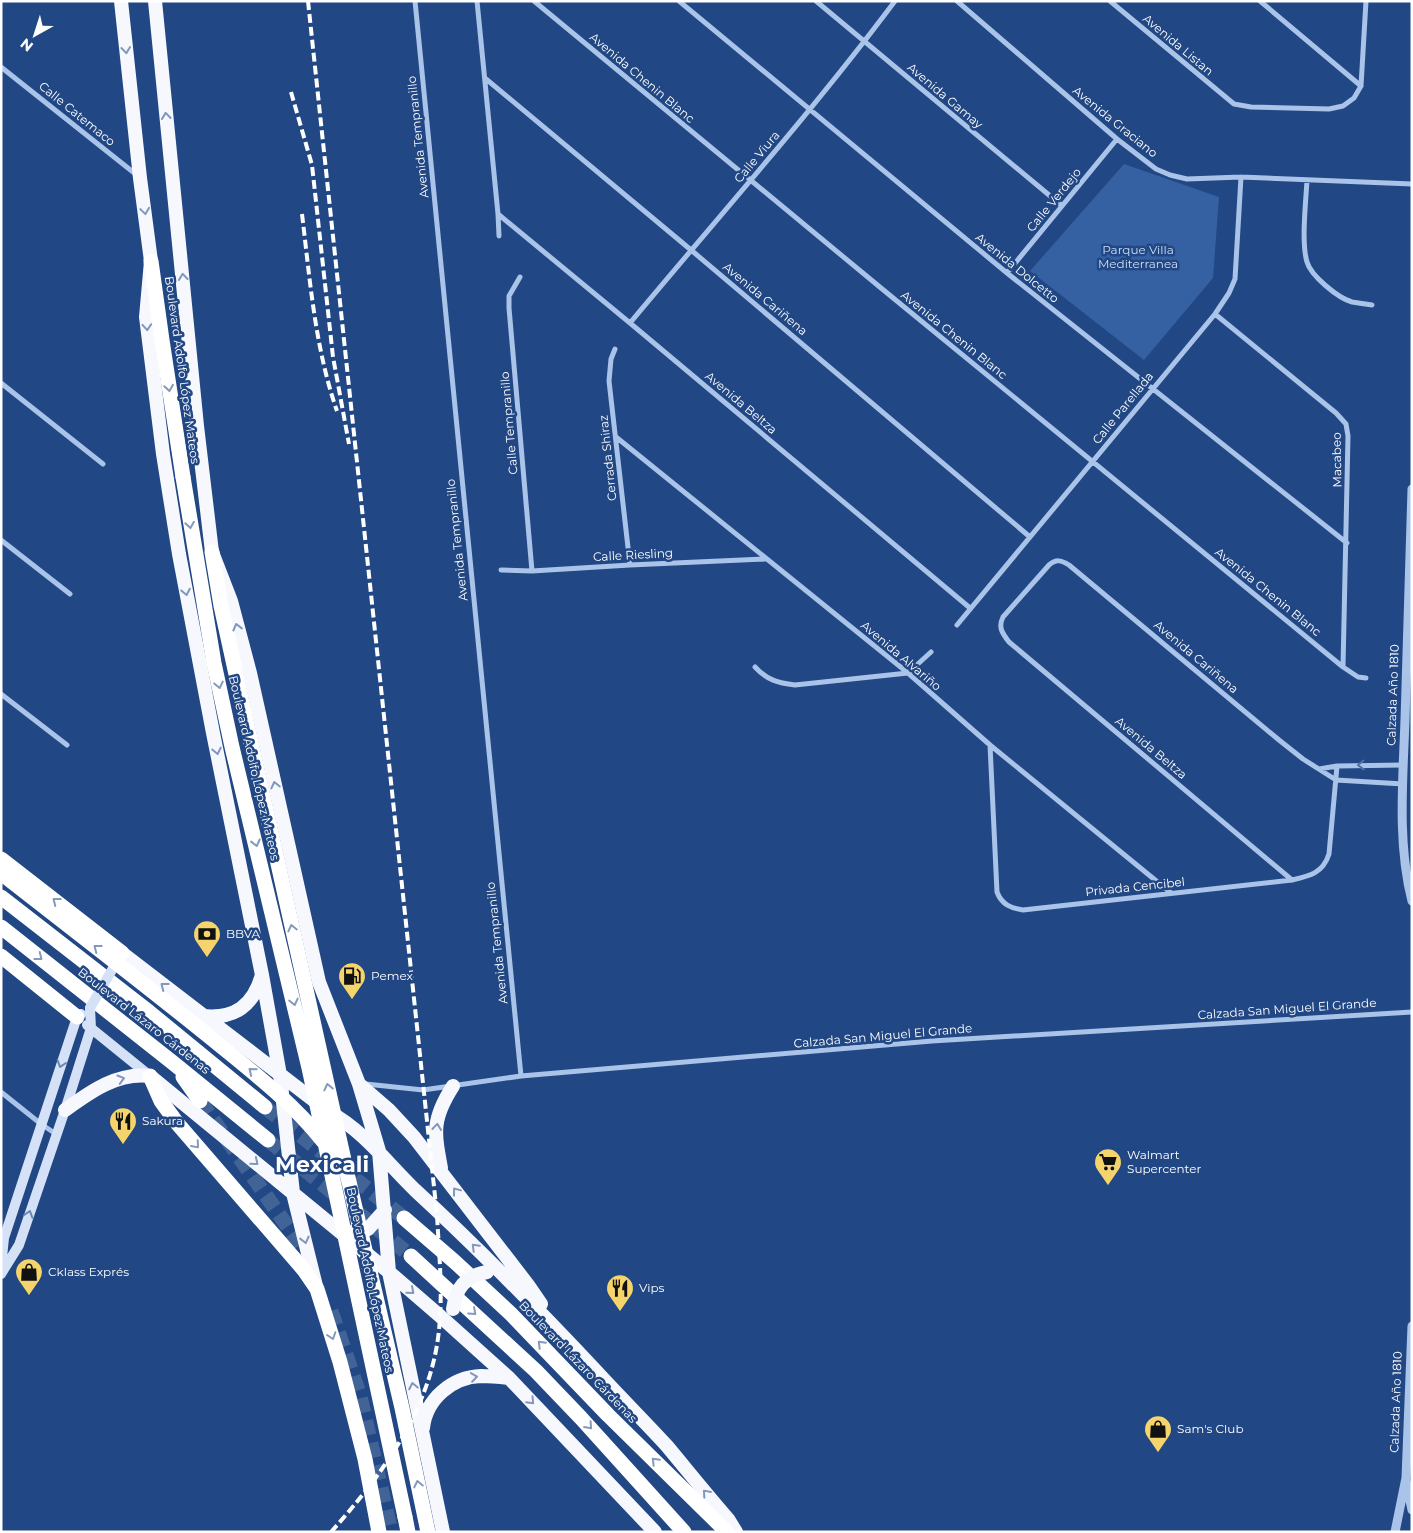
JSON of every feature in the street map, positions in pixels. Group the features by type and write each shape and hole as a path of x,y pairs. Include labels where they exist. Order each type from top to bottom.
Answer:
{"highway":[{"name":"Boulevard Adolfo López Mateos","path":"121,1 140,178 162,340 196,563 214,663 232,747 311,1077 408,1532"},
{"name":"Boulevard Adolfo López Mateos","path":"155,1 198,426 212,552 221,606 428,1532"},
{"path":"152,261 146,317 164,463 179,554 280,1075 293,1193 317,1290 340,1362 365,1459 379,1532"},
{"path":"212,552 231,601 250,673 319,982 359,1084 379,1151 389,1272 443,1532"},
{"path":"1,859 119,958 203,1016 329,1112 341,1119 379,1151 395,1171 503,1274 557,1329 667,1446 728,1519 736,1532"},
{"path":"1,873 268,1085 315,1130 346,1169"},
{"name":"Boulevard Lázaro Cárdenas","path":"1,897 149,1012 265,1107"},
{"name":"Boulevard Lázaro Cárdenas","path":"1,927 268,1140"},
{"path":"1,956 76,1017"},
{"path":"203,1016 223,1017 241,1008 258,990 262,975"},
{"path":"172,1062 200,1101"},
{"path":"64,1110 109,1082 137,1074 150,1076 389,1272 456,1330 509,1378 655,1532"},
{"path":"150,1076 161,1101 177,1124 304,1270 317,1290"},
{"path":"359,1084 389,1110 419,1144 528,1285 557,1329"},
{"path":"441,1172 436,1131 441,1105 453,1086"},
{"path":"287,1151 290,1135 306,1117 316,1113 329,1112"},
{"path":"338,1230 351,1232 368,1229 385,1210"},
{"name":"Boulevard Lázaro Cárdenas","path":"404,1218 455,1262 510,1314 608,1415 727,1532"},
{"path":"411,1256 536,1371 684,1532"},
{"path":"456,1330 453,1309 454,1298 463,1283 472,1276 487,1272 503,1274"},
{"path":"422,1434 424,1418 428,1408 450,1385 464,1379 480,1376 509,1378"}],"main road":[{"path":"1,1267 3,1236 76,1017 90,1008 119,958"},
{"path":"1,1274 19,1245 91,1028 90,1008"},
{"path":"76,1017 150,1076"}],"street":[{"name":"Avenida Tempranillo","path":"415,1 521,1076"},
{"path":"477,1 486,79 499,236"},
{"name":"Avenida Chenin Blanc","path":"534,1 1344,667 1358,677 1366,678"},
{"name":"Avenida Dolcetto","path":"679,1 1007,273 1347,543"},
{"name":"Avenida Gamay","path":"816,1 1061,205"},
{"name":"Calle Viura","path":"630,322 751,181 895,1"},
{"name":"Avenida Graciano","path":"957,1 1117,139 1156,169 1170,175 1187,179 1241,177 1412,184"},
{"name":"Avenida Listan","path":"1110,1 1234,104 1251,107 1329,109 1343,106 1354,98 1361,86"},
{"path":"1260,1 1361,86"},
{"path":"1361,86 1366,1"},
{"name":"Calle Catemaco","path":"1,67 140,178"},
{"name":"Avenida Cariñena","path":"486,79 1030,537"},
{"name":"Calle Verdejo","path":"1007,273 1117,139"},
{"name":"Calle Parellada","path":"957,625 1215,314 1229,293 1235,279 1241,177"},
{"path":"1307,180 1304,250 1307,264 1317,278 1340,296 1352,302 1372,305"},
{"name":"Avenida Beltza","path":"498,214 630,322 970,608"},
{"name":"Calle Tempranillo","path":"520,277 509,296 509,308 532,571"},
{"name":"Macabeo","path":"1215,314 1336,413 1346,424 1348,436 1344,667"},
{"name":"Cerrada Shiraz","path":"616,349 609,369 630,565"},
{"path":"1,383 103,464"},
{"name":"Avenida Alvariño","path":"616,437 908,673 990,745 1171,893"},
{"name":"Calzada Año 1810","path":"1412,489 1403,765 1404,841 1407,883 1412,901"},
{"path":"1,540 70,594"},
{"name":"Calle Riesling","path":"501,570 532,571 766,559"},
{"name":"Avenida Beltza","path":"1061,561 1055,560 1048,565 1003,617 1000,622 1002,634 1009,642 1292,880"},
{"name":"Avenida Cariñena","path":"1061,561 1069,565 1280,740 1318,769 1336,780 1403,784"},
{"path":"755,667 770,680 780,684 795,685 908,673 931,652"},
{"path":"1,694 67,745"},
{"name":"Privada Cencibel","path":"990,745 995,883 999,898 1005,904 1012,908 1023,910 1292,880 1312,876 1323,867 1329,854 1338,766"},
{"path":"1318,769 1338,766 1403,765"},
{"name":"Calzada San Miguel El Grande","path":"359,1084 423,1090 521,1076 932,1041 1411,1011"},
{"path":"1,1092 56,1134"},
{"path":"3,1236 19,1245"},
{"name":"Calzada Año 1810","path":"1397,1530 1406,1478 1412,1326"},
{"name":"Calzada Año 1810","path":"1406,1478 1412,1510"}],"green space":[{"name":"Parque Villa Mediterranea","path":"1124,164 1219,197 1213,278 1144,360 1030,271"}],"tunnel":[{"path":"200,1101 299,1243 307,1259"},
{"path":"265,1107 404,1218"},
{"path":"268,1140 411,1256"},
{"path":"331,1311 360,1396 391,1532"}],"railway":[{"path":"308,1 437,1215 441,1287 439,1330 434,1359 426,1387 415,1414 401,1439 368,1488 331,1532"},
{"path":"291,92 312,165 333,357 349,444"},
{"path":"302,214 318,338 337,411"}],"place":[{"name":"BBVA","path":"207,958"},
{"name":"Pemex","path":"352,1000"},
{"name":"Sakura","path":"123,1145"},
{"name":"Walmart Supercenter","path":"1108,1186"},
{"name":"Cklass Exprés","path":"29,1296"},
{"name":"Vips","path":"620,1312"},
{"name":"Sam's Club","path":"1158,1453"}],"district":[{"name":"Mexicali","path":"322,1164"}]}
